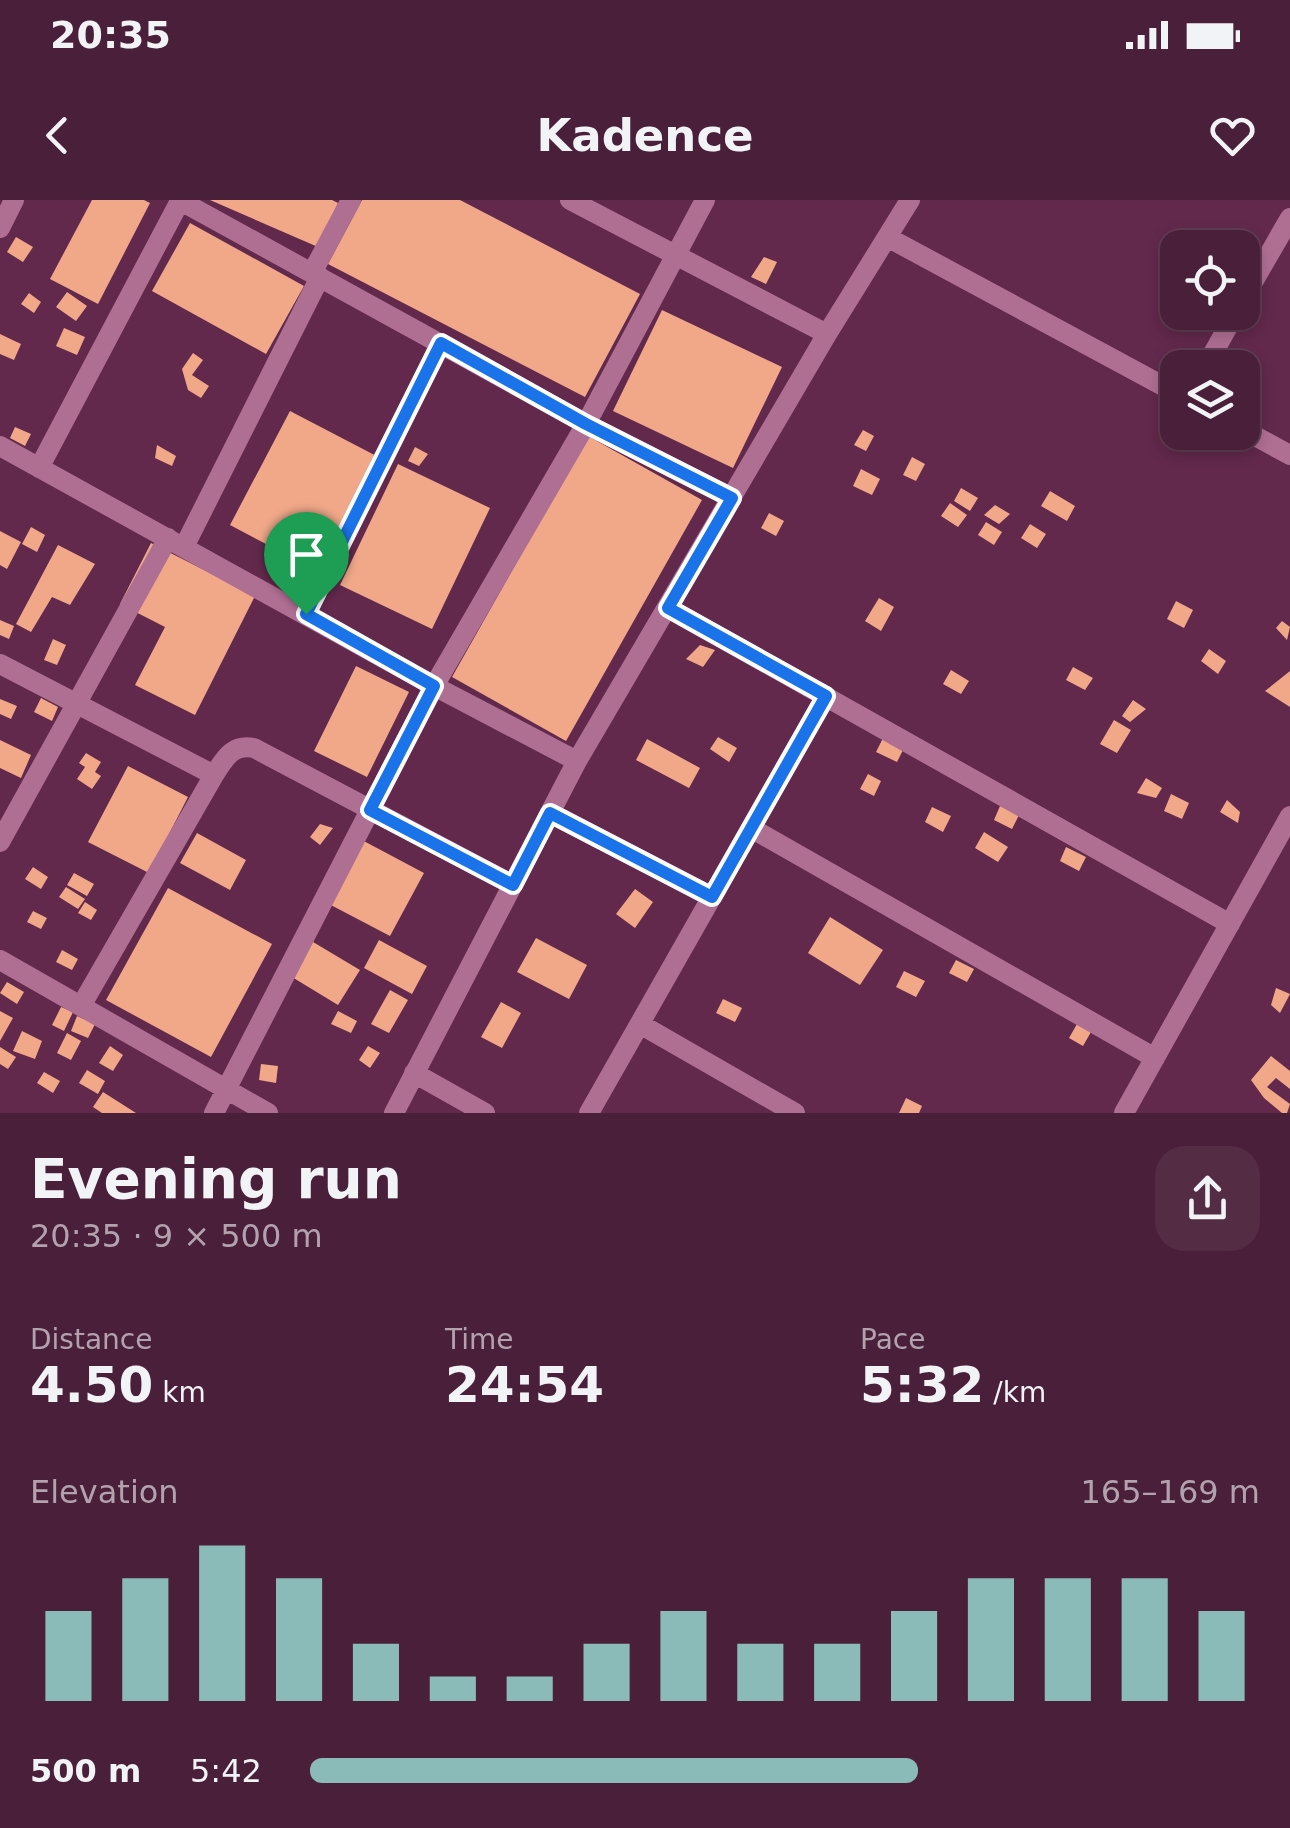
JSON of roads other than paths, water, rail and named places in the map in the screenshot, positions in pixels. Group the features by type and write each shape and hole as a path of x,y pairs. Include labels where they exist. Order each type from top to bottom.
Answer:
{"street":[{"path":"0,228 14,200"},
{"path":"39,468 180,200 586,424 732,498"},
{"path":"0,842 176,542 316,275 351,200"},
{"path":"570,200 826,334"},
{"path":"214,1113 434,686 586,424 705,200"},
{"path":"394,1113 578,761 826,334 910,200"},
{"path":"1260,270 1290,218"},
{"path":"887,237 1160,384"},
{"path":"306,614 441,343"},
{"path":"1260,439 1290,455"},
{"path":"0,446 434,686 578,761"},
{"path":"668,608 1230,924"},
{"path":"0,664 214,775"},
{"path":"589,1113 826,696"},
{"path":"81,1006 214,775 234,749 254,748 513,885"},
{"path":"550,813 712,897"},
{"path":"1124,1113 1290,816"},
{"path":"751,828 1155,1058"},
{"path":"0,960 268,1113"},
{"path":"640,1024 795,1113"},
{"path":"414,1073 486,1113"}]}
